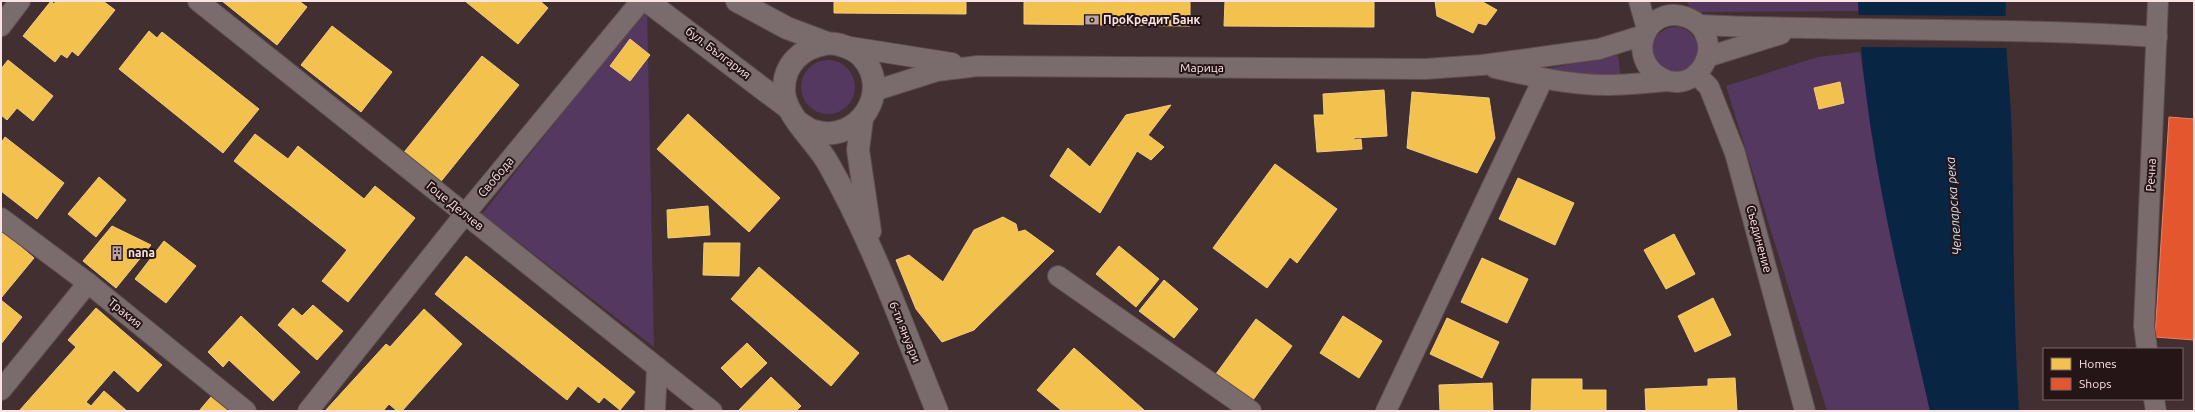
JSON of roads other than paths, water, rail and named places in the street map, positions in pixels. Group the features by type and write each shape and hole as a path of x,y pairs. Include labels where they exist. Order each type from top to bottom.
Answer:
{"main road":[{"name":"бул. България","path":"647,1 793,114"},
{"path":"737,1 787,28 835,44 861,56 871,72 874,91 872,103 862,119 848,130 831,134 813,131 793,114"},
{"path":"835,44 810,47 796,58 786,72 784,90 793,114 828,162 873,253"},
{"path":"862,119 858,150 873,253"},
{"name":"6-ти януари","path":"873,253 937,411"}],"street":[{"path":"1,26 20,1"},
{"name":"Гоце Делчев","path":"198,1 712,411"},
{"name":"Свобода","path":"308,411 465,214 641,1"},
{"path":"1639,1 1646,32 1641,47 1643,58 1648,69 1657,77 1668,81"},
{"path":"1482,65 1543,79 1605,85 1668,81 1678,82 1696,74 1707,57 1708,46 1705,35 1681,1"},
{"name":"Речна","path":"2147,348 2144,326 2158,1"},
{"path":"1482,65 1599,49 1646,32 1662,17 1681,15 1695,22 1794,29 2093,33 2157,37"},
{"path":"1707,57 1794,29"},
{"path":"835,44 888,54 978,66"},
{"name":"Марица","path":"978,66 1425,69 1482,65"},
{"path":"874,91 936,71 978,66"},
{"name":"Съединение","path":"1696,74 1709,87 1735,153 1806,411"},
{"path":"1386,411 1543,79"},
{"name":"Тракия","path":"1,218 88,283 246,411"},
{"path":"1058,276 1251,411"},
{"path":"1,390 88,283"},
{"path":"655,411 657,367"},
{"path":"2154,400 2156,411"}],"water":[{"name":"Чепеларска река","path":"1858,1 2006,1 2006,35 2012,138 2015,309 2019,411 1930,411 1895,259 1875,156 1867,105"}],"place":[{"name":"ПроКредит Банк","path":"1092,20"},
{"name":"nana","path":"117,253"}]}
